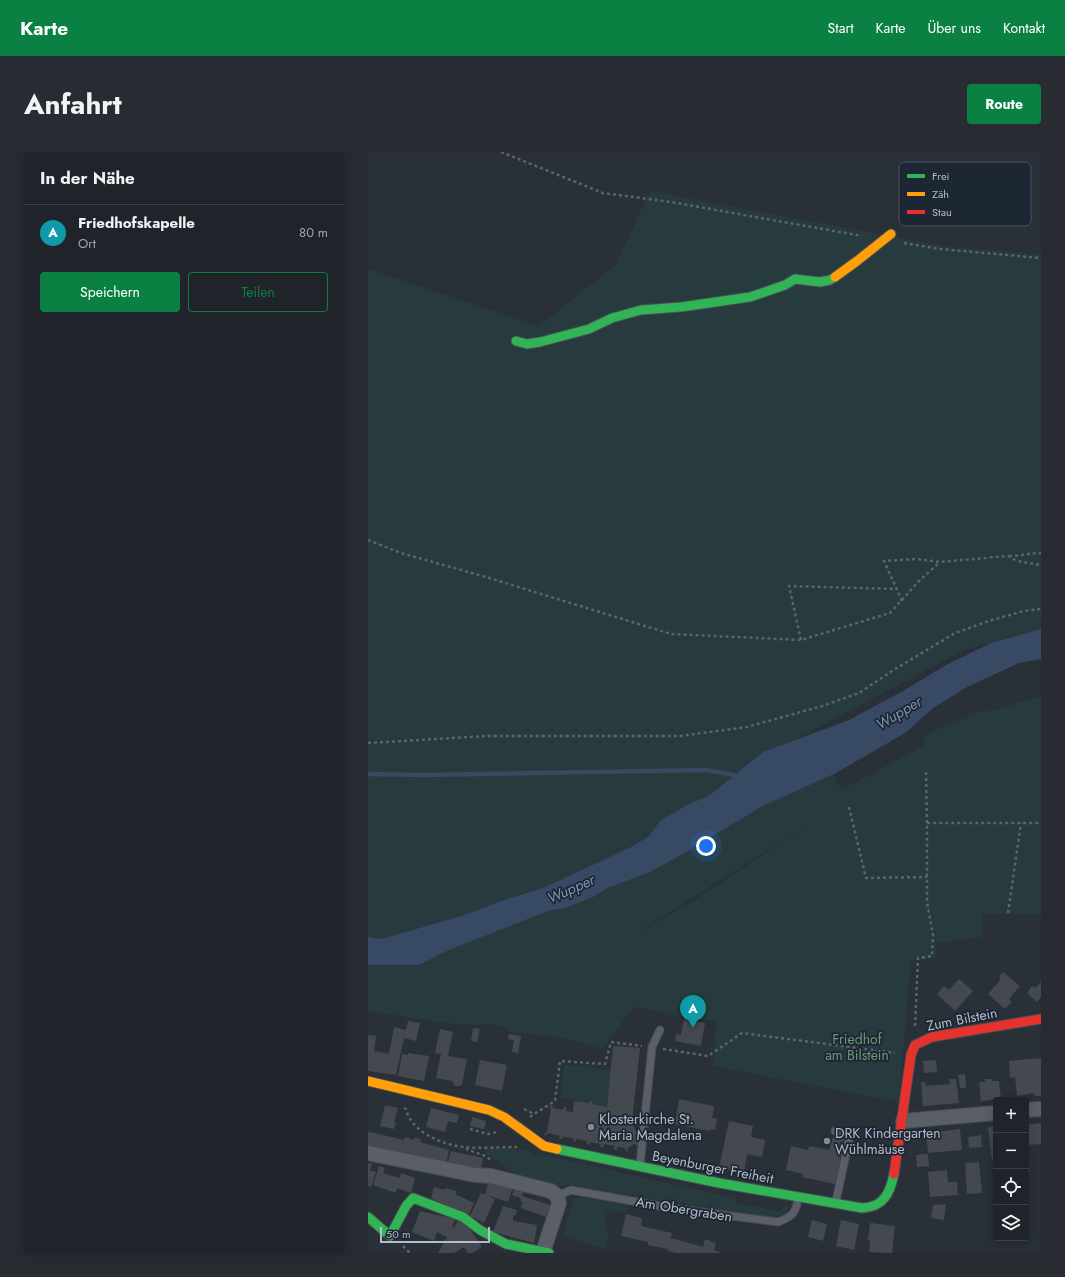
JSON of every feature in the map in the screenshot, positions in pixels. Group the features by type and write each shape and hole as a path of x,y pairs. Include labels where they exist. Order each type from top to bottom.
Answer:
{"street":[{"path":"516,341 527,344 540,342 589,329 612,318 642,310 681,307 750,297 785,285 795,279 810,282 823,282 836,277 891,234"},
{"name":"Zum Bilstein","path":"875,1206 883,1201 889,1190 896,1164 911,1055 915,1045 932,1037 1041,1019"},
{"name":"Beyenburger Freiheit","path":"368,1081 489,1110 497,1113 520,1128 544,1146 719,1183 862,1208 870,1208 875,1206"},
{"path":"1029,1110 1041,1108"},
{"path":"903,1121 993,1113"},
{"path":"368,1153 475,1175 491,1176 551,1191 557,1196 559,1203 545,1253 506,1244 484,1232 463,1217 413,1198 406,1205 398,1224 390,1236 368,1217"}],"lane":[{"path":"640,1167 652,1048 660,1030"},
{"path":"835,1131 850,1135 836,1204"},
{"name":"Am Obergraben","path":"557,1196 571,1190 671,1208 778,1222 792,1215 796,1208 798,1197"}],"path":[{"path":"501,152 603,193 671,202 863,236"},
{"path":"901,243 940,249 1041,258"},
{"path":"368,540 401,553 486,577 671,634 801,640 890,613 919,581 940,562"},
{"path":"902,601 884,561 917,559 940,562 1041,553"},
{"path":"1008,556 1017,561 1041,565"},
{"path":"801,640 789,586 896,589"},
{"path":"368,743 486,736 680,736 747,727 822,706 859,693 892,671 956,633 992,620 1024,611 1041,609"},
{"path":"915,1045 918,958 932,956 933,935 927,902 926,772"},
{"path":"849,807 866,878 927,877"},
{"path":"927,822 1041,824"},
{"path":"1008,913 1021,823"},
{"path":"520,1128 534,1114 555,1101 560,1061 606,1064 611,1042 708,1056 742,1033 911,1055"},
{"path":"408,1116 419,1130 427,1136 456,1146 466,1148 520,1147 515,1144"},
{"path":"470,1129 488,1134 497,1132 501,1134"}],"green space":[{"path":"650,191 942,246 1041,254 1041,629 964,650 787,744 763,752 710,795 685,806 660,821 648,837 631,847 543,888 507,899 461,916 381,939 368,937 368,269 539,326 616,264"},
{"name":"Friedhof am Bilstein","path":"1041,697 1041,915 983,914 982,937 936,943 936,958 911,961 899,1102 713,1066 716,1022 634,1007 602,1049 564,1038 511,1032 506,1028 492,1024 474,1025 445,1023 368,1011 368,965 419,965 449,950 551,910 566,908 593,897 608,888 650,872 761,807 834,774 841,790 925,745 924,735 986,709 988,712","holes":["814,821 687,905 635,934"]},
{"path":"564,1064 611,1070 607,1107 592,1104 592,1101 589,1103 560,1098"},
{"path":"485,1149 525,1149 536,1156 540,1154 734,1198 737,1203 781,1211 786,1204 788,1206 786,1214 768,1218 568,1185 563,1186 536,1183 520,1179 503,1164 484,1153"},
{"path":"578,1197 628,1204 625,1214 608,1210 604,1224 609,1235 605,1249 565,1237 563,1233 572,1201"}],"water":[{"path":"1041,629 1041,659 1019,663 967,687 933,708 905,733 834,774 761,807 650,872 608,888 593,897 566,908 551,910 449,950 419,965 368,965 368,937 381,939 461,916 507,899 543,888 631,847 648,837 660,821 685,806 710,795 763,752 849,720 903,691 946,665 991,643"}],"building":[{"path":"1003,972 1020,986 1009,999 1012,1002 1005,1009 988,994 1001,979 999,977"},
{"path":"959,979 973,991 955,1011 937,994 944,986 949,990"},
{"path":"1041,982 1041,997 1037,1002 1027,993 1032,986 1035,988"},
{"path":"684,1019 705,1023 701,1046 675,1041 676,1034 681,1035"},
{"path":"408,1021 420,1023 416,1041 404,1038 396,1075 368,1071 368,1035 376,1036 374,1051 389,1054 394,1027 406,1030"},
{"path":"473,1028 480,1029 477,1042 471,1041"},
{"path":"440,1029 453,1032 448,1056 467,1059 462,1085 455,1086 452,1081 436,1078 441,1054 435,1053"},
{"path":"509,1034 521,1036 518,1053 512,1052 514,1040 508,1039"},
{"path":"613,1046 640,1048 632,1121 636,1131 640,1130 640,1133 637,1134 637,1145 634,1144 628,1148 628,1151 626,1152 625,1148 617,1147 617,1150 614,1150 614,1146 604,1144 603,1148 600,1147 601,1144 590,1142 589,1145 587,1144 587,1141 576,1139 575,1142 573,1141 574,1138 562,1137 562,1139 559,1139 560,1136 548,1133 545,1136 544,1134 547,1132 551,1109 550,1106 552,1105 553,1108 563,1110 564,1107 566,1107 566,1111 573,1112 574,1101 589,1103 592,1101 592,1104 607,1107"},
{"path":"408,1053 429,1056 424,1081 398,1076 402,1054 408,1055"},
{"path":"1041,1058 1041,1096 1035,1096 1033,1093 1017,1096 1015,1077 1010,1078 1009,1061"},
{"path":"480,1060 507,1065 502,1091 475,1085"},
{"path":"936,1060 937,1072 924,1073 923,1061"},
{"path":"965,1074 966,1088 960,1088 958,1075"},
{"path":"949,1079 956,1079 959,1103 923,1106 921,1082 925,1082 926,1086 950,1084"},
{"path":"985,1079 999,1081 1001,1097 993,1097 993,1100 981,1101 979,1082 985,1082"},
{"path":"679,1099 714,1106 712,1118 717,1119 715,1130 710,1129 710,1131 675,1124"},
{"path":"385,1105 398,1108 394,1122 396,1123 394,1129 380,1126"},
{"path":"431,1108 459,1115 457,1123 448,1121 445,1132 426,1127"},
{"path":"472,1117 486,1121 484,1129 470,1126"},
{"path":"729,1121 753,1126 751,1137 765,1140 762,1157 747,1154 744,1173 719,1168"},
{"path":"1041,1123 1041,1144 1029,1145 1029,1125"},
{"path":"993,1126 993,1160 992,1160 988,1127"},
{"path":"960,1129 962,1150 928,1153 926,1133"},
{"path":"370,1132 404,1140 405,1137 414,1140 415,1137 421,1139 420,1142 449,1150 446,1165 368,1146 368,1133"},
{"path":"981,1135 982,1147 969,1148 968,1137"},
{"path":"833,1137 844,1139 835,1184 802,1177 803,1174 786,1170 791,1146 808,1150 809,1146 829,1150"},
{"path":"451,1151 483,1158 480,1172 447,1165"},
{"path":"928,1154 929,1166 917,1167 916,1155"},
{"path":"979,1162 982,1193 967,1194 965,1163"},
{"path":"368,1163 372,1164 370,1170 376,1172 371,1187 368,1186"},
{"path":"379,1166 385,1168 383,1173 400,1178 401,1173 415,1178 411,1193 397,1188 396,1193 373,1185"},
{"path":"947,1170 948,1182 957,1182 958,1195 930,1197 928,1172"},
{"path":"489,1179 513,1186 508,1202 487,1195 495,1199 484,1223 470,1216 481,1193 485,1195"},
{"path":"434,1187 444,1190 445,1188 457,1191 455,1194 474,1203 468,1216 431,1198"},
{"path":"515,1188 524,1191 522,1196 550,1205 546,1217 521,1208 523,1202 520,1201 521,1198 512,1195"},
{"path":"946,1204 944,1220 931,1218 933,1205"},
{"path":"503,1206 517,1210 515,1216 513,1215 513,1221 537,1225 534,1243 493,1232"},
{"path":"420,1211 455,1219 452,1227 454,1228 460,1217 464,1220 482,1247 472,1253 468,1253 464,1247 454,1253 438,1253 447,1237 437,1232 434,1241 412,1232"},
{"path":"626,1214 642,1218 641,1226 672,1233 669,1243 671,1238 703,1247 705,1239 716,1243 714,1250 721,1253 676,1253 668,1251 668,1249 648,1245 648,1242 621,1236"},
{"path":"812,1220 827,1224 823,1241 808,1237"},
{"path":"841,1220 859,1224 854,1250 836,1246"},
{"path":"870,1223 895,1226 892,1253 869,1252 870,1240 868,1240"}],"waterway":[{"name":"Wupper","path":"368,774 423,775 706,770 734,775 739,778"}],"traffic: fast":[{"path":"516,341 527,344 540,342 589,329 612,318 641,310 681,307 750,297 785,285 795,279 820,282 830,280 835,277"},
{"path":"557,1149 719,1183 862,1208 876,1205 885,1198 894,1174"},
{"path":"368,1217 390,1236 406,1206 413,1198 463,1217 480,1230 506,1244 549,1253"}],"traffic: slow":[{"path":"835,277 891,234"},
{"path":"368,1081 489,1110 504,1117 544,1146 557,1149"}],"traffic: jam":[{"path":"894,1174 911,1055 915,1045 932,1037 1041,1019"}],"place":[{"name":"Friedhofskapelle","path":"693,1028"},
{"name":"Klosterkirche St. Maria Magdalena","path":"591,1127"},
{"name":"DRK Kindergarten Wühlmäuse","path":"827,1141"}]}
